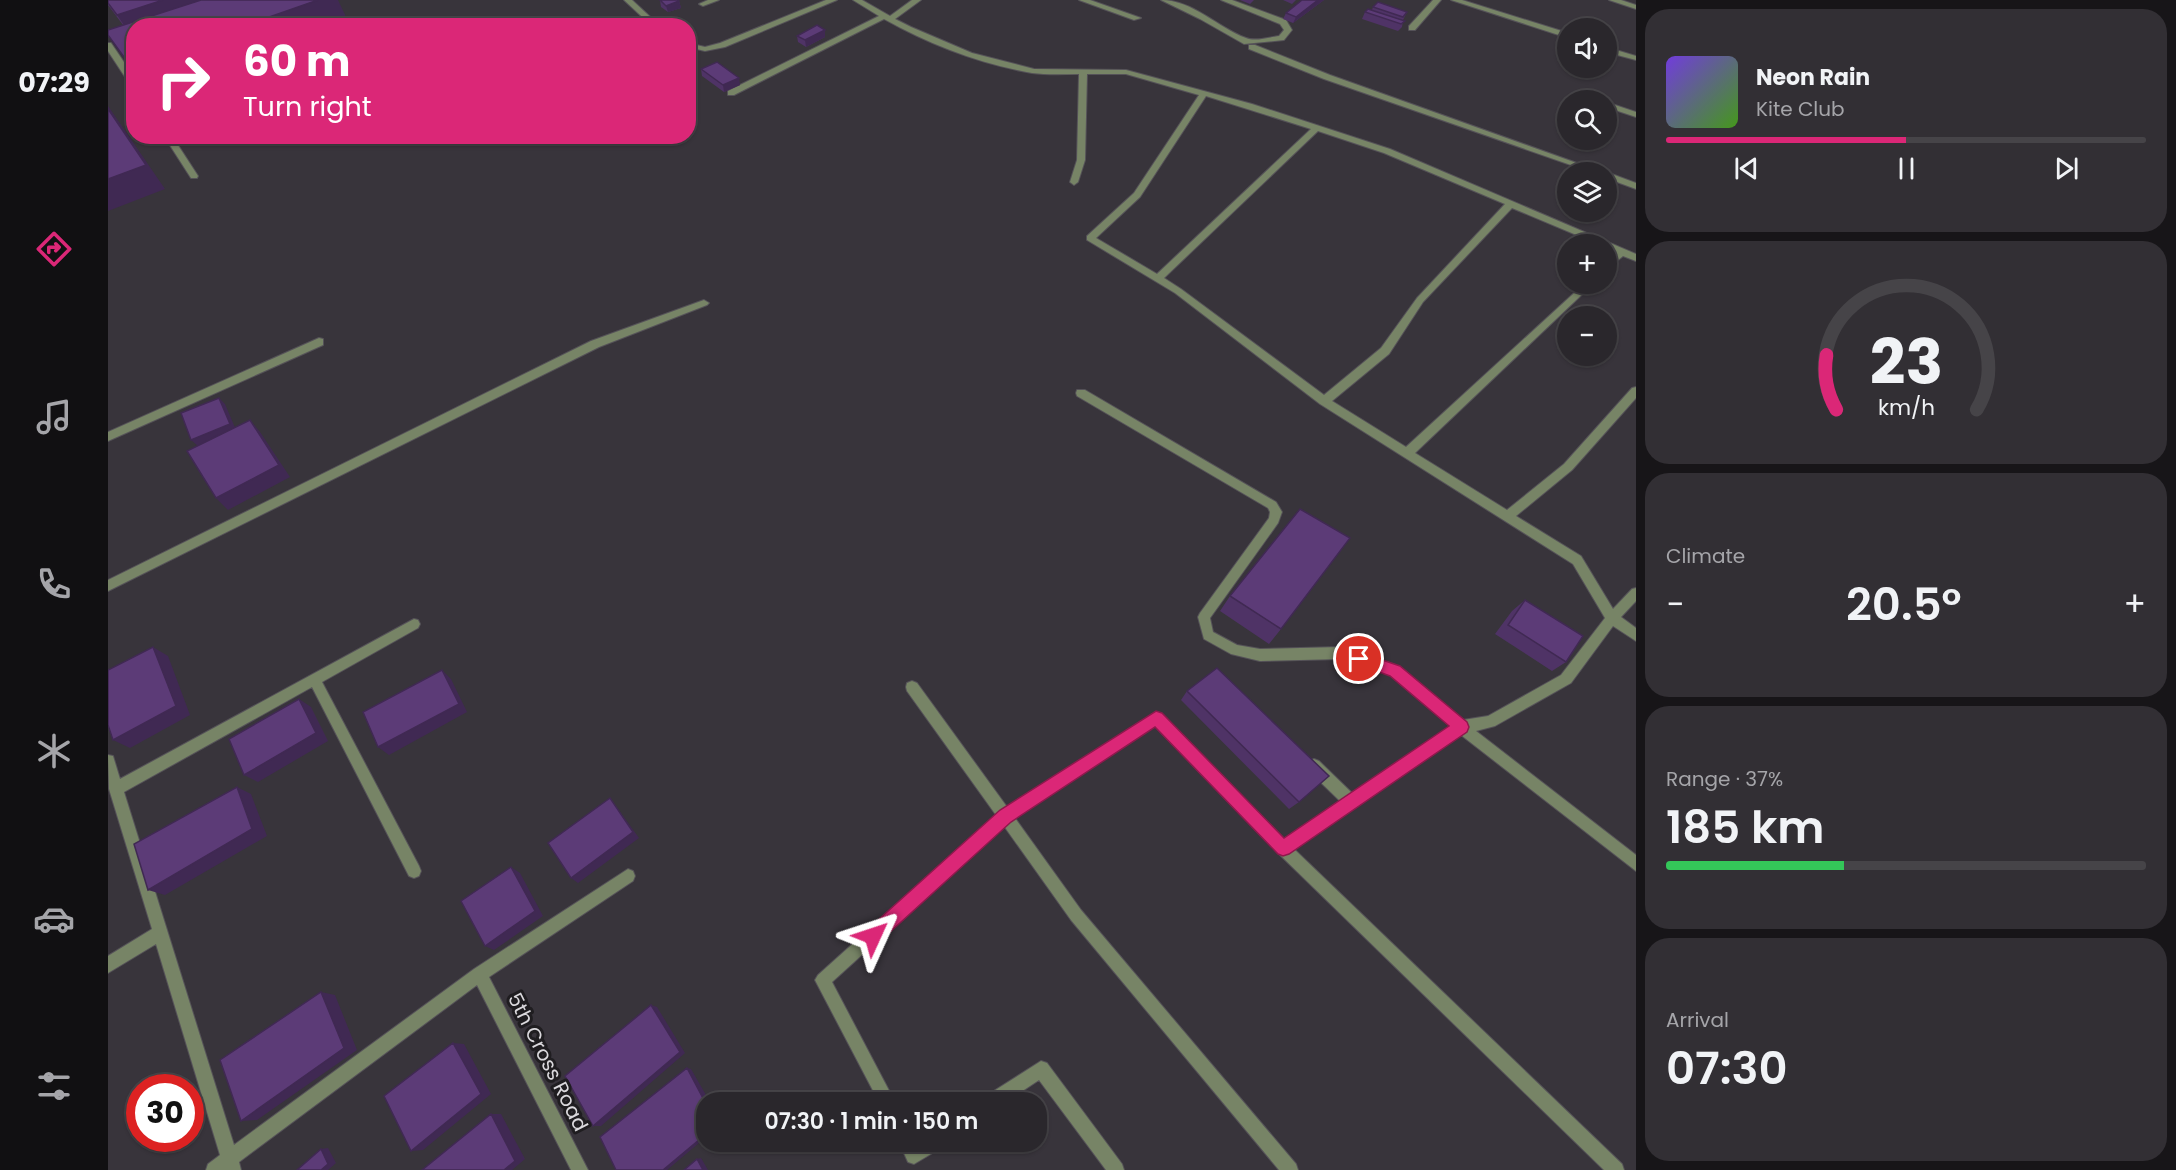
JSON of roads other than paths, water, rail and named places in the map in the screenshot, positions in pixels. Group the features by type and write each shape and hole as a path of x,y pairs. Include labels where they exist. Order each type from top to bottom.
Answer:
{"street":[{"path":"628,0 648,18"},
{"path":"704,4 715,0"},
{"path":"696,47 705,49 722,45 833,0"},
{"path":"857,0 908,29 969,55 1034,71 1126,72 1317,128 1388,151 1580,234"},
{"path":"731,93 889,17 917,0"},
{"path":"1083,0 1137,18"},
{"path":"1165,0 1203,17 1247,42 1281,38 1288,30 1283,22 1225,0"},
{"path":"1412,28 1437,0"},
{"path":"1456,0 1557,32"},
{"path":"1613,0 1636,7"},
{"path":"108,45 111,54 126,74"},
{"path":"1252,47 1327,77 1569,162"},
{"path":"111,54 123,50"},
{"path":"1617,52 1636,58"},
{"path":"1074,182 1081,160 1083,72"},
{"path":"1204,93 1137,195 1090,238 1178,291 1324,401 1577,560 1612,618 1636,635"},
{"path":"1617,108 1636,115"},
{"path":"1157,279 1317,128"},
{"path":"173,144 194,176"},
{"path":"1617,179 1636,186"},
{"path":"1324,401 1385,351 1420,300 1510,204"},
{"path":"1617,250 1636,258"},
{"path":"1617,257 1622,252"},
{"path":"1406,454 1577,294"},
{"path":"108,586 595,344 705,303"},
{"path":"108,437 319,342"},
{"path":"1508,518 1568,466 1636,392"},
{"path":"1082,393 1272,505 1276,512 1274,520 1204,617 1208,635 1235,650 1260,655 1341,653 1395,671 1461,727 1636,864"},
{"path":"1283,848 1461,727 1490,722 1566,679 1612,618 1636,593"},
{"path":"116,789 414,624"},
{"path":"314,679 414,871"},
{"path":"912,687 1076,915 1290,1170"},
{"path":"882,1092 823,980 1005,816 1156,718 1283,848 1616,1170"},
{"path":"1300,752 1351,802"},
{"path":"108,761 231,1165"},
{"path":"214,1170 231,1165 479,974 628,876"},
{"path":"108,964 160,933"},
{"name":"5th Cross Road","path":"479,974 580,1170"},
{"path":"1007,1092 1041,1069 1116,1170"}]}
